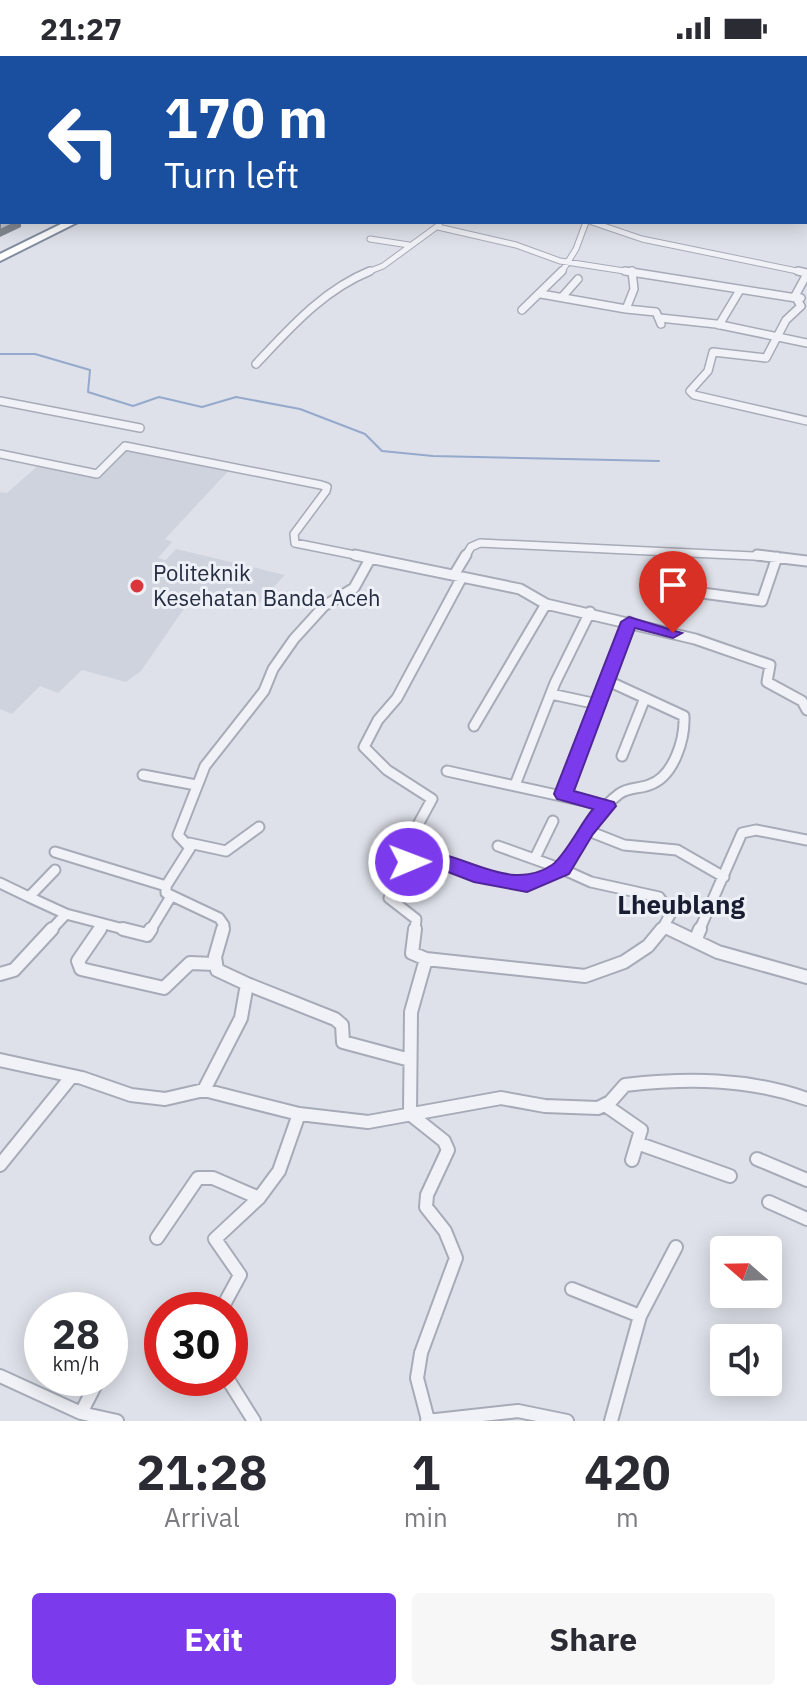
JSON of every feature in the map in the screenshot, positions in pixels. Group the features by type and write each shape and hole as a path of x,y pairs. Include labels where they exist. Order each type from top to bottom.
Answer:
{"highway":[{"path":"0,251 56,224"},
{"path":"0,258 69,224"}],"street":[{"path":"256,364 307,310 353,278 383,266 439,224 570,263 807,299"},
{"path":"522,310 570,263 582,241 586,224"},
{"path":"598,224 642,239 807,274 796,298"},
{"path":"370,239 409,245"},
{"path":"626,309 634,289 632,270"},
{"path":"562,297 578,279"},
{"path":"719,325 740,290"},
{"path":"541,294 656,312 660,321 719,325 807,343"},
{"path":"796,298 802,304 775,337 772,352 766,358 712,353 708,371 692,387 691,393 807,421"},
{"path":"0,401 140,428"},
{"path":"0,454 97,474 122,448 129,446 321,485 327,487 326,491 294,534 295,543 520,589 546,604 695,639 770,665 767,682 802,701 807,710"},
{"path":"498,846 591,882 659,897 670,910 666,927 617,968 585,976 485,968 426,959 412,953 416,919 389,898 408,859 408,843 432,799 396,778 372,759 364,747 378,720 397,698 471,547 480,543 807,561"},
{"path":"650,586 762,601 777,557"},
{"path":"259,827 226,851 189,843 178,835 196,785 235,724 264,691 273,669 294,639 324,606 354,588 370,559"},
{"path":"474,726 546,604"},
{"path":"515,785 551,694 590,612"},
{"path":"563,794 629,622"},
{"path":"408,859 432,858 474,874 527,884 562,869 586,830 623,791 646,787 660,780 681,738 684,716 606,680"},
{"path":"551,694 597,704"},
{"path":"622,756 645,698"},
{"path":"447,771 607,806"},
{"path":"143,775 196,785"},
{"path":"535,858 553,821"},
{"path":"586,830 624,845 677,850 724,877"},
{"path":"695,941 740,837 746,831 807,840"},
{"path":"166,886 190,848 189,843"},
{"path":"55,852 166,886"},
{"path":"29,897 55,870"},
{"path":"0,883 66,914 147,935 170,898"},
{"path":"166,886 170,898"},
{"path":"170,898 208,913 224,925 215,964 217,970 335,1019 342,1025 340,1038 343,1042 410,1060"},
{"path":"0,974 14,970 66,914"},
{"path":"103,925 78,961 81,969 164,988 190,963 215,964"},
{"path":"666,927 718,952 807,977"},
{"path":"410,1114 411,1012 426,959"},
{"path":"204,1090 241,1018 247,984"},
{"path":"0,1060 147,1097 165,1099 204,1090 299,1114 368,1122 501,1098 545,1106 598,1108 625,1085 709,1079 751,1082 807,1099"},
{"path":"0,1165 72,1076"},
{"path":"605,1105 641,1130 632,1160"},
{"path":"231,1292 240,1275 215,1239 277,1178 299,1114"},
{"path":"410,1114 444,1141 448,1150 427,1195 426,1207 445,1231 456,1258 421,1353 417,1378 428,1421 534,1411 553,1413 567,1421"},
{"path":"637,1143 730,1176"},
{"path":"757,1159 807,1180"},
{"path":"157,1238 198,1178 213,1178 259,1198"},
{"path":"769,1202 807,1219"},
{"path":"611,1421 640,1316 676,1247"},
{"path":"572,1289 640,1316"},
{"path":"0,1376 81,1413 117,1421"},
{"path":"81,1413 90,1396"},
{"path":"238,1396 254,1421"}],"shaded area":[{"name":"Politeknik Kesehatan Banda Aceh","path":"127,445 232,467 165,539 172,542 158,558 166,560 176,549 285,575 252,610 192,597 141,671 126,682 82,670 58,693 40,686 12,714 0,709 0,492 7,493 41,463 100,475"}],"waterway":[{"path":"0,354 35,354 90,370 88,392 133,406 159,397 202,407 236,397 300,409 365,434 382,451 433,456 659,461"}],"place":[{"name":"Politeknik Kesehatan Banda Aceh","path":"137,586"}],"district":[{"name":"Lheublang","path":"681,905"}],"route":[{"path":"409,862 408,859 424,857 439,859 474,874 527,884 562,869 586,830 607,806 563,794 629,622 673,633"}]}
